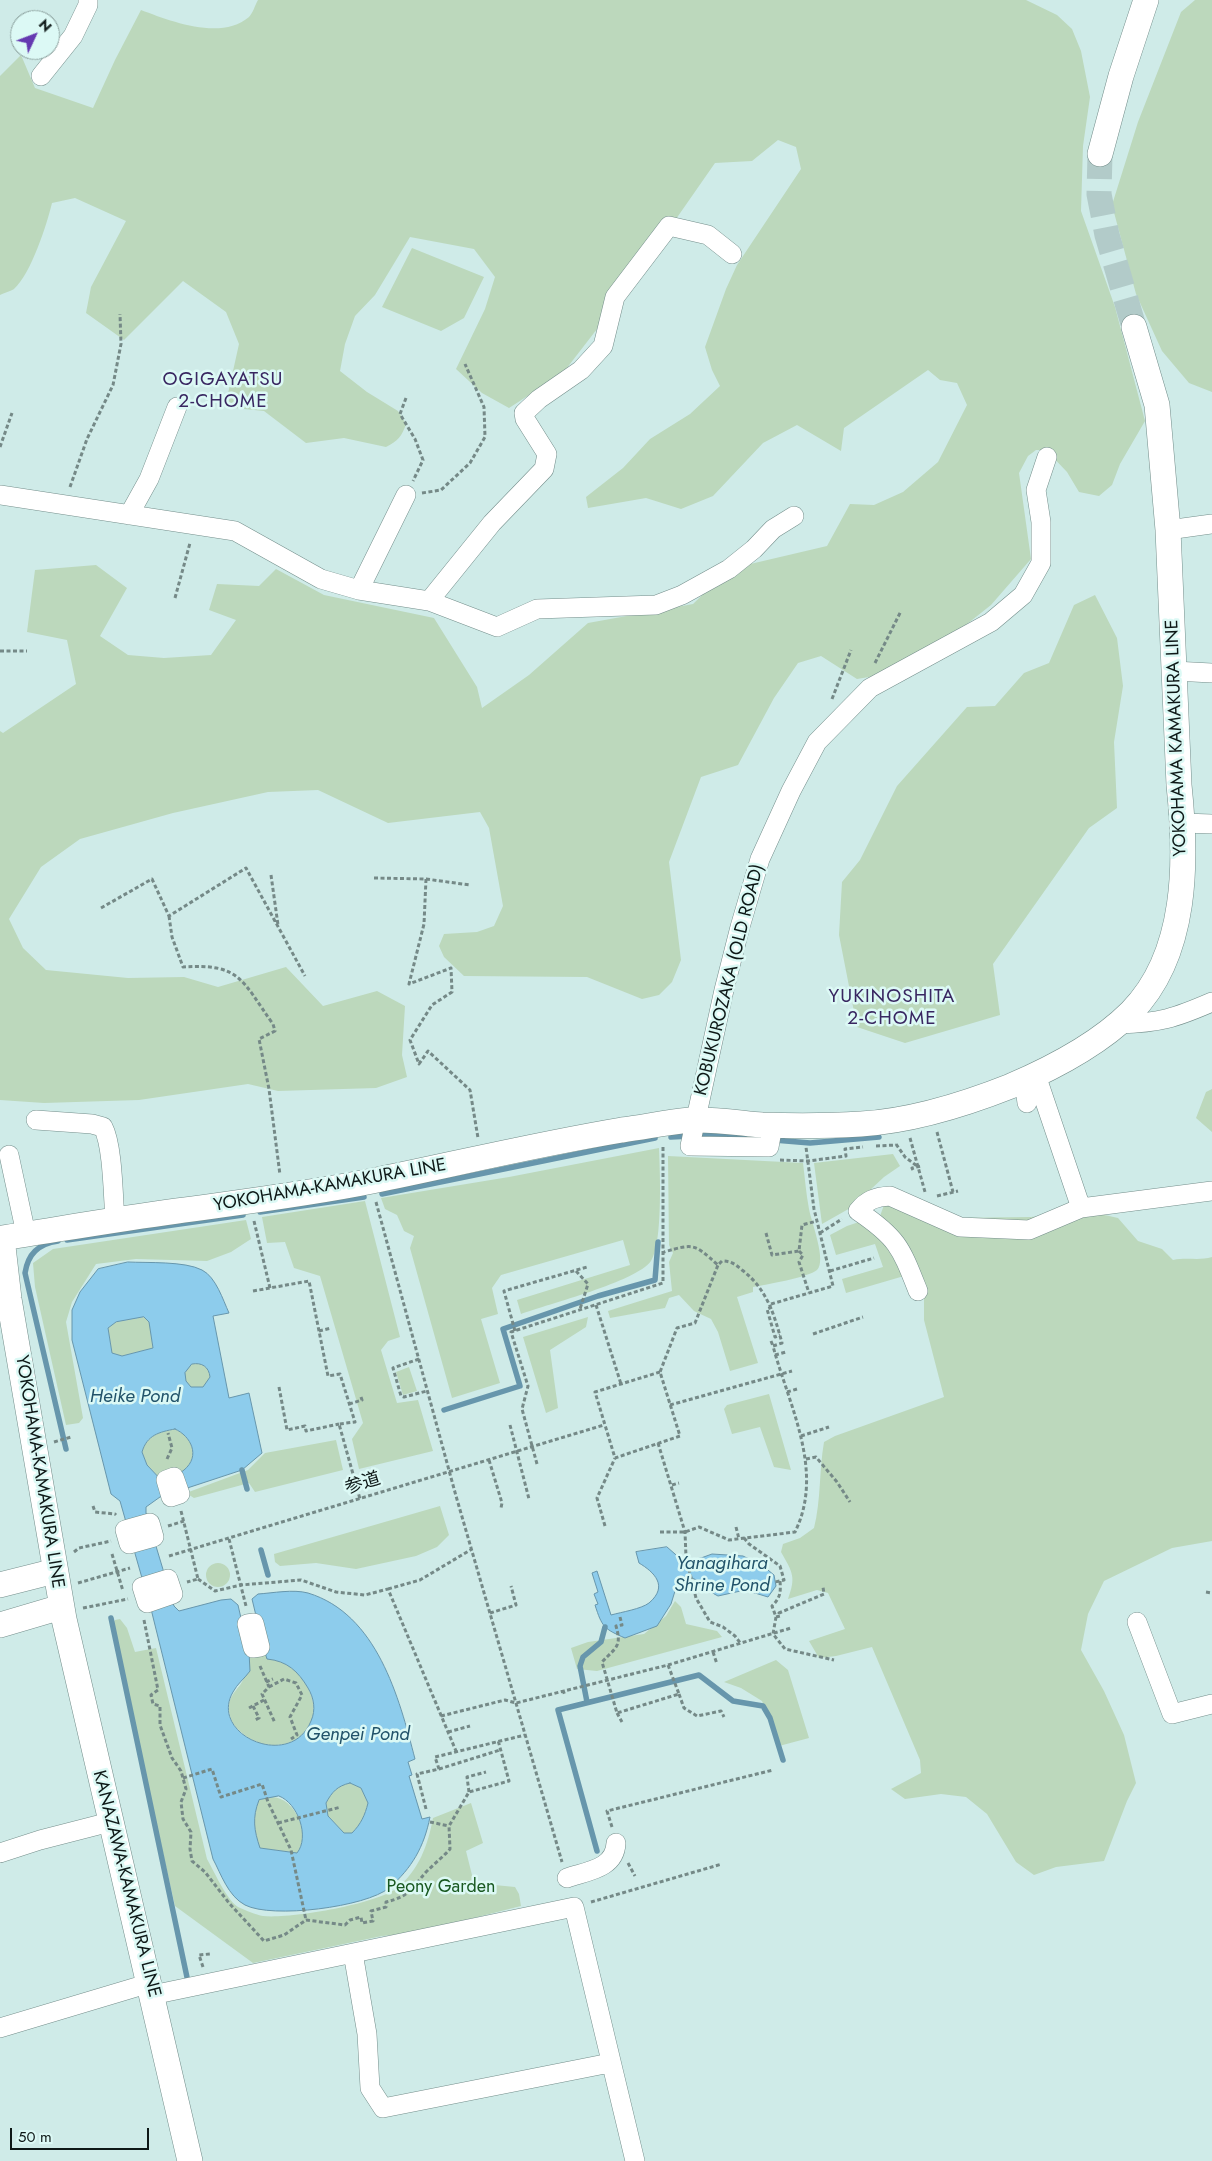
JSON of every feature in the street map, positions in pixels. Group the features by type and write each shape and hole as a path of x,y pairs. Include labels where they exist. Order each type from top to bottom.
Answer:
{"main road":[{"path":"1100,154 1121,76 1146,0"},
{"name":"YOKOHAMA KAMAKURA LINE","path":"1029,1086 1090,1045 1119,1024 1134,1010 1151,986 1164,959 1175,928 1181,897 1183,823 1168,530 1158,406 1134,327"},
{"name":"YOKOHAMA-KAMAKURA LINE","path":"72,1608 10,1299 9,1237 370,1182 481,1158 662,1124 693,1131 771,1138 893,1121 946,1109 1029,1086"},
{"path":"0,1585 63,1563"},
{"path":"0,1625 72,1608"},
{"name":"KANAZAWA-KAMAKURA LINE","path":"72,1608 110,1822 151,1989 190,2161"}],"street":[{"path":"41,76 73,36 88,5 88,0"},
{"path":"428,601 492,523 544,469 547,454 525,419 524,413 538,399 581,370 603,346 615,296 669,226 708,235 732,254"},
{"path":"129,515 149,479 178,407"},
{"name":"KOBUKUROZAKA (OLD ROAD)","path":"693,1131 740,928 760,859 790,791 816,742 870,688 992,622 1023,595 1040,563 1041,522 1036,490 1047,457"},
{"path":"0,495 235,531 321,579 359,590 428,601 497,628 538,610 656,605 682,595 729,569 754,550 773,529 794,516"},
{"path":"359,590 406,495"},
{"path":"1168,530 1212,524"},
{"path":"1174,671 1212,673"},
{"path":"1183,823 1212,824"},
{"path":"1119,1024 1152,1023 1180,1016 1212,1002"},
{"path":"1029,1086 1080,1208"},
{"path":"36,1120 92,1124 103,1127 106,1133 109,1152 115,1220"},
{"path":"9,1155 9,1237"},
{"path":"918,1291 902,1250 883,1228 858,1211 865,1202 878,1196 890,1196 960,1228 1029,1230 1080,1208 1212,1191"},
{"path":"141,1595 142,1587 168,1579 170,1587"},
{"path":"1137,1622 1172,1714 1212,1704"},
{"path":"250,1623 254,1623 260,1647 256,1648"},
{"path":"0,1854 40,1840 110,1822"},
{"path":"567,1878 606,1865 616,1854 616,1843"},
{"path":"0,2028 151,1989 353,1953 574,1907 635,2161"},
{"path":"353,1953 367,2034 370,2088 383,2108 610,2063"}],"path":[{"path":"64,504 87,439 113,385 121,344 120,314"},
{"path":"406,495 442,490 470,463 484,437 484,408 465,364"},
{"path":"406,398 400,414 415,439 423,460 406,495"},
{"path":"0,447 12,413"},
{"path":"176,598 194,525"},
{"path":"873,667 901,610"},
{"path":"0,651 27,651"},
{"path":"169,916 246,868 305,976"},
{"path":"271,874 279,928"},
{"path":"374,878 426,879 470,885"},
{"path":"101,908 152,879 169,916 172,937 183,968 209,965 233,972 241,979 273,1024 275,1031 259,1039 269,1089 283,1195"},
{"path":"426,879 424,924 409,984 451,968 452,992 432,1005 410,1040 419,1064 428,1051 470,1090 481,1158"},
{"path":"514,1330 663,1283 662,1124"},
{"path":"931,1133 937,1132 953,1192"},
{"path":"771,1138 780,1160 808,1161 846,1156 845,1149 896,1145 905,1157 919,1166"},
{"path":"910,1138 928,1199 958,1191"},
{"path":"771,1306 834,1286 817,1221 806,1146"},
{"path":"913,1170 912,1168 919,1166"},
{"path":"375,1200 427,1391 567,1878"},
{"path":"820,1233 858,1211"},
{"path":"254,1219 270,1288"},
{"path":"808,1293 799,1262 803,1255 800,1251 802,1224 817,1221"},
{"path":"766,1233 772,1255 800,1251"},
{"path":"664,1252 688,1245 699,1248 718,1265"},
{"path":"830,1271 874,1258"},
{"path":"614,1458 680,1436 660,1372 677,1328 695,1322 718,1265 722,1261 730,1261 756,1281 771,1306 782,1343 773,1346"},
{"path":"537,1464 522,1409 528,1386 511,1332 514,1330 504,1291 587,1267"},
{"path":"576,1271 588,1284 580,1309"},
{"path":"254,1291 309,1281 328,1376 340,1374 354,1422 306,1431 305,1426 287,1430 279,1388"},
{"path":"596,1305 621,1384"},
{"path":"812,1334 863,1317"},
{"path":"319,1331 332,1328"},
{"path":"660,1532 685,1532 699,1527 729,1540 794,1532 801,1519 808,1472 801,1436 771,1342"},
{"path":"775,1355 786,1352"},
{"path":"419,1359 392,1368 400,1396 404,1397 427,1391"},
{"path":"670,1405 792,1371"},
{"path":"605,1526 597,1498 614,1458 595,1392 660,1372"},
{"path":"787,1392 797,1389"},
{"path":"349,1404 362,1400 361,1398"},
{"path":"339,1424 360,1499"},
{"path":"510,1425 529,1499"},
{"name":"参道","path":"169,1556 604,1425"},
{"path":"801,1436 829,1427"},
{"path":"168,1433 172,1448 166,1462 172,1471 173,1487 192,1550 198,1579 215,1591 241,1585 302,1580 336,1592 365,1595 420,1580 472,1549"},
{"path":"51,1443 71,1437"},
{"path":"658,1443 685,1532 690,1582 696,1598 710,1622 723,1627 735,1636 741,1644"},
{"path":"806,1459 816,1457 837,1482 850,1502"},
{"path":"489,1460 502,1503 501,1508"},
{"path":"672,1485 679,1483"},
{"path":"736,1527 739,1539"},
{"path":"63,1563 79,1548 127,1536"},
{"path":"744,1538 749,1544 780,1566 784,1580 775,1582"},
{"path":"229,1539 250,1623"},
{"path":"109,1541 125,1599"},
{"path":"77,1584 130,1568"},
{"path":"170,1587 198,1579"},
{"path":"780,1581 781,1592 778,1600 772,1606 776,1617 773,1634 785,1649 834,1660"},
{"path":"490,1613 516,1605 510,1586"},
{"path":"776,1617 780,1616 779,1613 824,1594 823,1587"},
{"path":"388,1589 456,1751"},
{"path":"1206,1592 1212,1593"},
{"path":"72,1608 141,1595 158,1690 151,1696 153,1704 160,1706 160,1725 172,1758 181,1771 186,1789 181,1802 183,1818 191,1832 190,1849 192,1861 205,1872 229,1903 264,1940 284,1935 306,1920 345,1925 350,1920 360,1917 362,1923 372,1921 371,1911 386,1907 386,1902 403,1898 450,1849 449,1826 469,1792 467,1777 486,1772"},
{"path":"620,1617 622,1625 616,1626 620,1640 602,1662 609,1692 622,1722"},
{"path":"441,1716 505,1700 516,1703 577,1686 668,1665 790,1628"},
{"path":"256,1648 269,1687"},
{"path":"713,1652 716,1664"},
{"path":"668,1665 684,1708 697,1716 721,1711 724,1717"},
{"path":"275,1723 262,1694 269,1687 284,1679 296,1683 302,1695 290,1717 297,1735 291,1739"},
{"path":"266,1682 273,1680"},
{"path":"563,1690 565,1696"},
{"path":"617,1713 680,1694"},
{"path":"248,1708 264,1700"},
{"path":"253,1706 259,1718 254,1720"},
{"path":"448,1732 470,1726"},
{"path":"438,1769 435,1757 498,1740 525,1735"},
{"path":"469,1792 509,1781 498,1740"},
{"path":"426,1809 417,1774 500,1750"},
{"path":"183,1778 212,1769 221,1797 262,1784 268,1802 291,1850 306,1920"},
{"path":"616,1843 607,1810 773,1770"},
{"path":"278,1823 341,1808"},
{"path":"430,1822 449,1826"},
{"path":"574,1907 722,1864"}],"green space":[{"path":"258,0 1026,0 1057,15 1072,29 1081,51 1090,97 1083,146 1081,211 1115,307 1145,421 1120,464 1112,485 1099,496 1079,492 1067,472 1046,450 1036,450 1028,456 1019,473 1031,559 991,605 962,628 881,675 857,679 821,656 798,663 774,698 738,765 701,777 669,862 681,960 672,982 659,995 642,999 587,977 464,976 444,957 439,946 444,934 477,932 494,926 503,906 489,828 480,812 388,823 318,790 268,792 173,813 80,839 41,867 9,919 23,948 46,970 128,978 184,977 218,987 286,967 323,1006 377,991 405,1006 402,1055 407,1077 376,1088 278,1091 248,1084 139,1100 44,1103 0,1100 0,731 3,733 76,684 67,640 27,632 35,570 96,565 127,588 100,636 128,655 164,658 211,655 236,620 209,610 217,584 259,586 276,569 324,595 434,618 477,687 482,708 529,675 588,623 693,604 729,569 827,546 850,504 874,505 903,492 938,462 967,405 957,383 940,380 928,370 844,428 841,451 797,425 763,443 713,496 681,509 646,498 588,508 586,497 623,468 650,439 690,414 720,386 712,370 705,347 726,289 737,265 801,169 796,147 778,140 752,161 715,163 621,298 563,373 509,408 482,393 456,369 485,309 495,277 474,249 410,237 375,295 355,316 345,344 340,371 367,392 398,411 406,424 399,438 386,447 344,438 306,443 264,411 225,407 239,344 226,312 183,281 124,340 86,313 91,287 126,221 75,198 52,203 42,235 26,272 14,289 0,295 0,76 16,60 23,60 35,88 93,108 141,10 195,27 210,28 224,28 238,24 252,13"},
{"path":"1195,0 1212,0 1212,392 1189,383 1162,351 1136,294 1112,205 1138,122 1181,12"},
{"path":"412,248 484,277 464,318 441,331 382,307"},
{"path":"1095,595 1117,638 1123,686 1114,742 1117,808 1089,828 993,964 1000,1015 905,1043 857,1027 839,935 842,882 860,860 897,786 967,707 995,706 1024,673 1049,663 1074,605"},
{"path":"1212,1089 1212,1132 1196,1118 1206,1092"},
{"path":"659,1148 659,1224 655,1252 651,1261 628,1277 590,1292 521,1314 517,1300 630,1265 623,1240 501,1275 492,1288 498,1314 481,1319 500,1383 452,1398 410,1248 414,1236 404,1231 397,1215 385,1209 381,1198 509,1177"},
{"path":"893,1154 900,1166 884,1177 852,1207 822,1224 814,1163"},
{"path":"668,1156 803,1163 809,1209 818,1241 820,1265 812,1273 753,1287 753,1292 737,1297 758,1363 730,1371 718,1332 711,1319 694,1311 679,1295 669,1298 665,1308 610,1318 608,1311 672,1291 669,1262 673,1253 669,1245"},
{"path":"365,1201 400,1337 388,1341 381,1350 397,1403 418,1400 433,1451 359,1469 352,1439 363,1423 320,1276 294,1268 285,1242 267,1243 262,1217"},
{"path":"897,1202 951,1218 1031,1217 1087,1211 1118,1218 1138,1241 1162,1249 1173,1260 1212,1257 1212,1541 1172,1548 1104,1581 1088,1614 1081,1650 1104,1691 1124,1735 1136,1783 1104,1861 1056,1867 1034,1875 1016,1862 987,1814 966,1797 941,1794 905,1799 891,1789 921,1773 920,1760 872,1647 819,1658 809,1641 845,1629 828,1593 817,1590 788,1599 792,1585 792,1575 781,1552 783,1544 800,1538 814,1528 818,1507 824,1442 835,1436 944,1397 924,1320 924,1297 900,1251 876,1227 884,1205"},
{"path":"246,1220 251,1239 231,1252 207,1261 136,1259 96,1264 72,1302 66,1322 83,1418 79,1423 66,1425 35,1287 33,1263 53,1249"},
{"path":"859,1222 888,1243 904,1276 846,1293 842,1279 883,1267 875,1244 836,1255 830,1235"},
{"path":"144,1317 150,1322 153,1348 122,1356 112,1353 108,1328 116,1322"},
{"path":"588,1317 586,1327 550,1350 558,1408 546,1413 523,1337"},
{"path":"197,1363 206,1367 210,1376 206,1385 197,1389 188,1385 184,1376 188,1367"},
{"path":"409,1367 417,1391 403,1395 396,1372"},
{"path":"769,1394 791,1470 774,1467 760,1427 732,1434 724,1409 727,1405"},
{"path":"175,1429 186,1436 189,1441 193,1453 192,1459 184,1470 164,1483 147,1465 142,1452 144,1446 154,1435"},
{"path":"336,1440 343,1470 255,1492 249,1483 194,1498 186,1493 248,1470 265,1453"},
{"path":"440,1506 449,1535 437,1547 416,1556 356,1569 316,1563 280,1566 275,1562 274,1554"},
{"path":"218,1563 227,1566 230,1575 227,1584 218,1587 209,1584 206,1575 209,1566"},
{"path":"675,1601 681,1607 686,1624 717,1631 722,1637 597,1671 577,1669 571,1648 588,1642 644,1634 666,1616"},
{"name":"Peony Garden","path":"120,1619 127,1628 135,1652 156,1648 207,1859 225,1891 238,1907 263,1916 293,1915 353,1905 387,1894 405,1881 417,1865 425,1847 433,1818 471,1803 483,1843 466,1851 474,1883 515,1887 519,1894 521,1906 414,1933 382,1936 253,1963 175,1906 114,1639 113,1623 115,1620"},
{"path":"262,1643 267,1658 285,1664 299,1674 313,1702 313,1716 307,1729 298,1738 285,1744 271,1745 256,1741 238,1730 233,1724 229,1713 230,1701 243,1679 249,1652"},
{"path":"776,1660 788,1670 809,1738 779,1746 762,1701 741,1688 724,1682"},
{"path":"350,1783 361,1788 368,1803 366,1812 352,1834 344,1833 328,1816 326,1803 335,1790 342,1785"},
{"path":"279,1798 287,1803 298,1818 302,1836 301,1845 297,1853 259,1848 254,1824 255,1812 259,1799"}],"water":[{"name":"Genpei Pond","path":"128,1262 186,1265 207,1273 222,1296 229,1313 213,1316 229,1398 249,1393 262,1453 242,1470 160,1497 146,1507 146,1513 174,1606 179,1611 231,1599 238,1605 243,1627 258,1624 252,1599 258,1594 290,1591 302,1592 332,1604 352,1619 368,1638 392,1685 401,1710 415,1759 408,1762 412,1775 409,1776 422,1819 430,1817 424,1838 410,1865 389,1888 377,1895 361,1901 318,1909 276,1911 258,1909 245,1905 234,1896 213,1859 152,1613 120,1501 111,1494 72,1340 72,1310 80,1292 98,1269","holes":["144,1317 149,1322 153,1348 122,1356 112,1353 108,1328 116,1322","192,1364 202,1365 207,1368 210,1377 203,1387 191,1387 186,1381 185,1373","175,1429 181,1432 189,1441 193,1453 189,1465 164,1483 147,1465 142,1452 150,1438 164,1431","262,1643 267,1659 280,1662 291,1668 304,1682 310,1692 314,1708 313,1717 301,1736 287,1744 271,1745 255,1741 241,1733 232,1722 228,1708 233,1692 250,1671 249,1652","350,1783 361,1788 368,1803 362,1819 352,1833 344,1833 328,1816 326,1803 333,1793","279,1796 286,1800 296,1813 302,1830 301,1846 297,1853 260,1848 256,1835 255,1813 259,1800"]},
{"name":"Yanagihara Shrine Pond","path":"667,1547 683,1561 712,1554 743,1556 763,1566 774,1575 776,1586 768,1597 745,1590 718,1596 692,1578 675,1591 671,1604 657,1626 625,1638 612,1632 602,1623 595,1605 598,1604 594,1594 598,1592 592,1573 597,1571 611,1615 641,1607 655,1597 659,1585 654,1575 639,1563 636,1552"}],"waterway":[{"path":"671,1137 712,1135 745,1138"},
{"path":"774,1140 810,1143 879,1137"},
{"path":"382,1194 655,1138"},
{"path":"260,1212 364,1197"},
{"path":"67,1240 243,1215"},
{"path":"58,1241 51,1242 35,1251 31,1255 25,1273 66,1449"},
{"path":"444,1410 520,1386 503,1329 598,1296 655,1280 658,1242"},
{"path":"242,1470 247,1489"},
{"path":"261,1550 268,1575"},
{"path":"111,1618 188,1982"},
{"path":"587,1702 580,1666 583,1657 601,1642 605,1627"},
{"path":"597,1851 558,1710 699,1675 733,1701 763,1706 770,1718 783,1760"}],"tunnel":[{"path":"1100,154 1099,194 1107,235 1134,327"}],"district":[{"name":"OGIGAYATSU 2-CHOME","path":"223,391"},
{"name":"YUKINOSHITA 2-CHOME","path":"892,1008"}],"water label":[{"name":"Heike Pond","path":"135,1397"}]}
